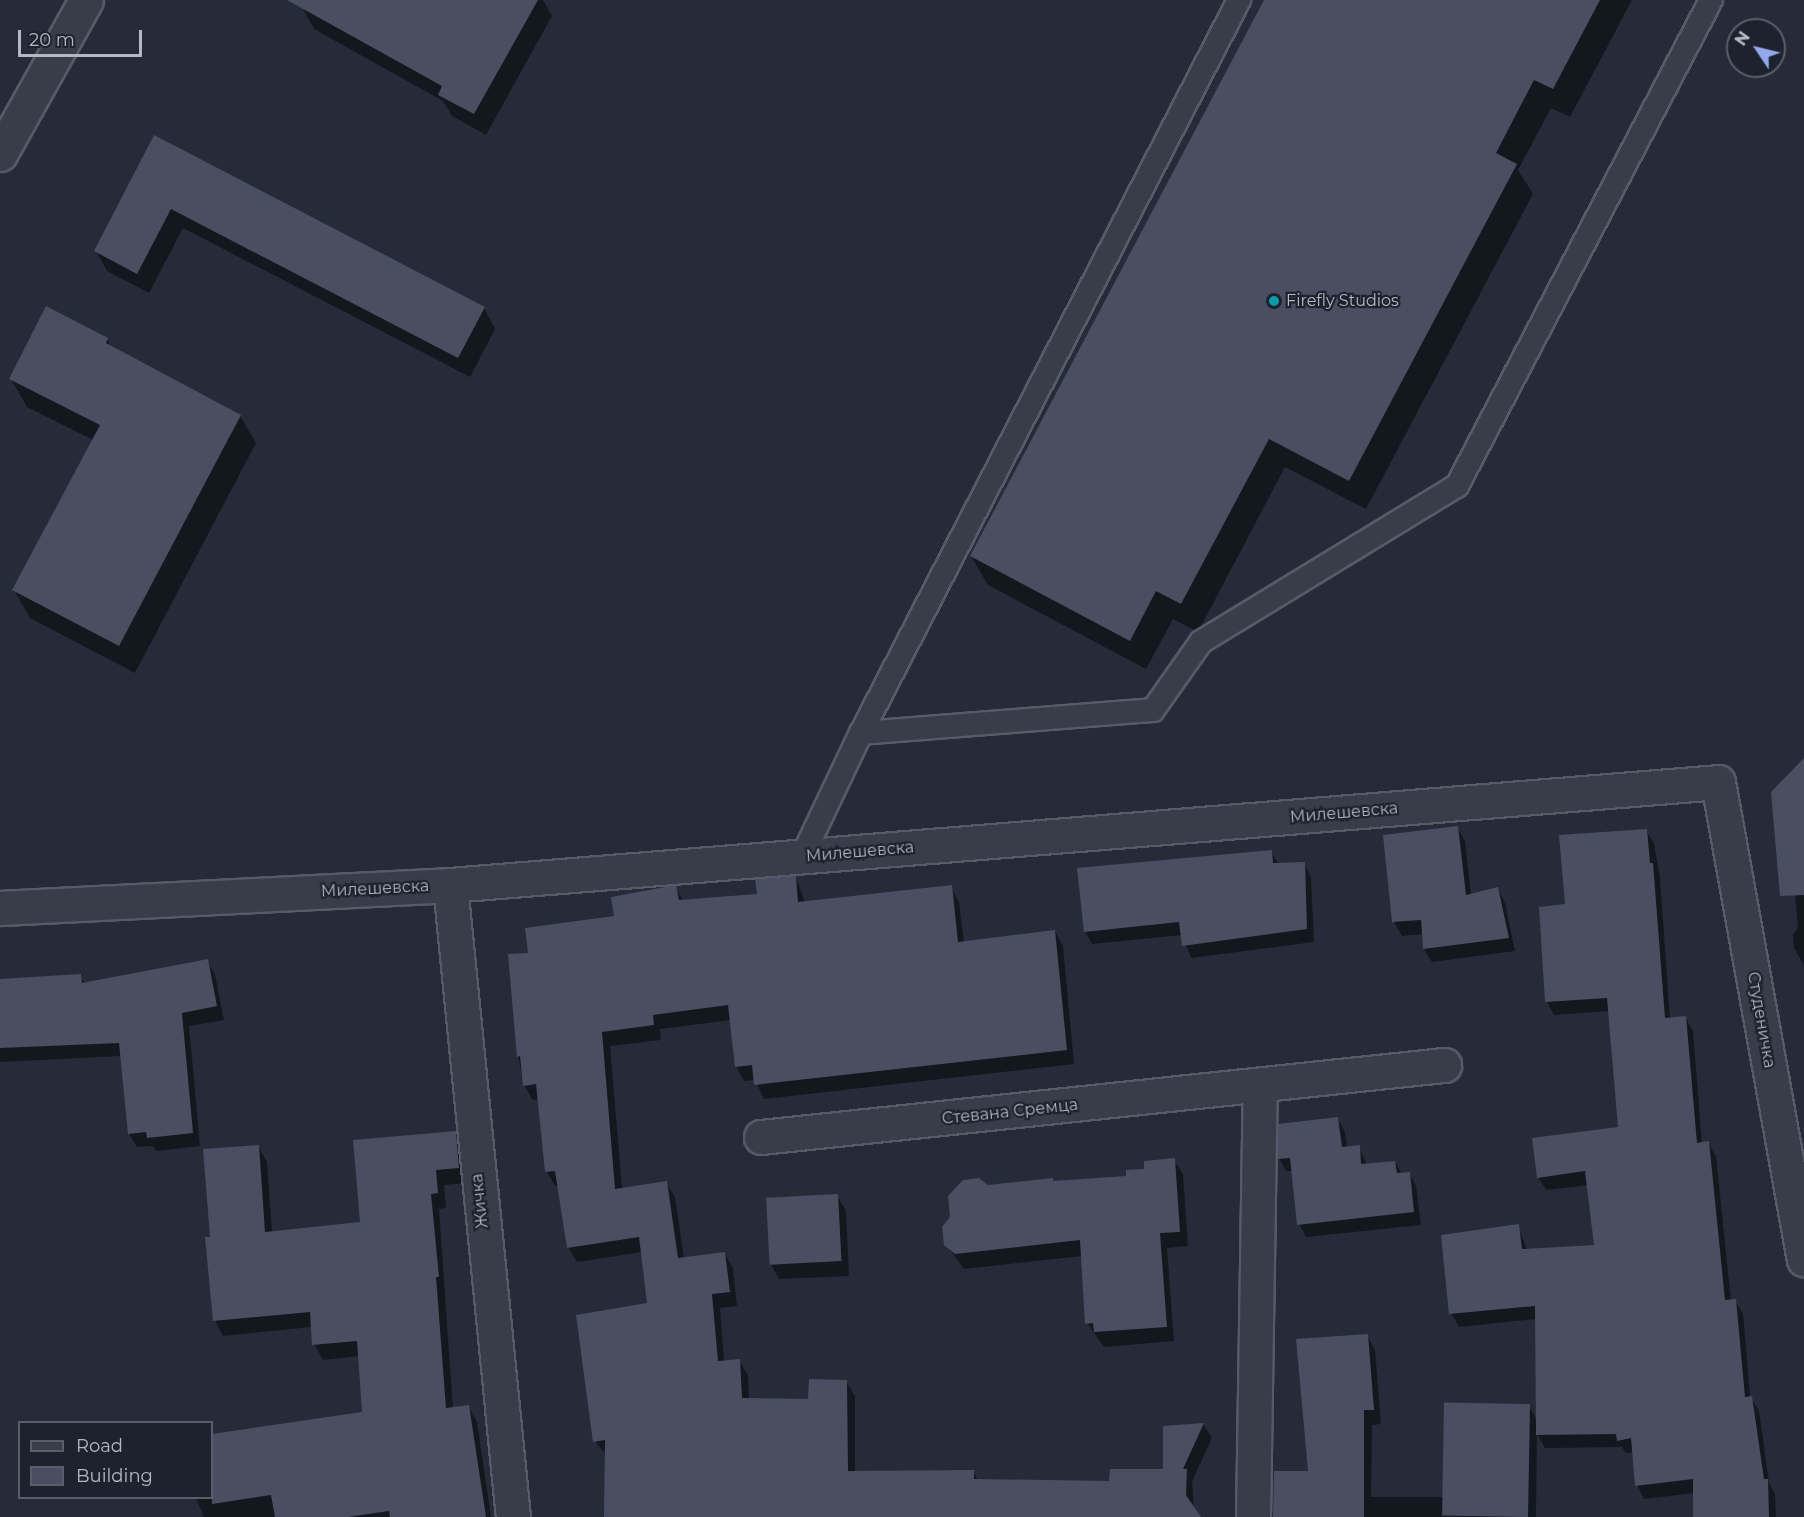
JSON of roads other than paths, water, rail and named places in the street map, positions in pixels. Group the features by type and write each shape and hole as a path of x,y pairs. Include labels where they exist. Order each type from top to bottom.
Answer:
{"street":[{"path":"0,154 86,0"},
{"name":"Милешевска","path":"0,908 450,885 1718,782"},
{"name":"Студеничка","path":"1718,782 1804,1259"},
{"name":"Жичка","path":"450,885 513,1517"},
{"name":"Стевана Сремца","path":"761,1137 1260,1087 1443,1065"},
{"path":"1253,1517 1260,1087"}],"lane":[{"path":"802,857 861,733 1239,0"},
{"path":"861,733 1153,710 1201,642 1457,486 1711,0"}],"place":[{"name":"Firefly Studios","path":"1274,301"}]}
